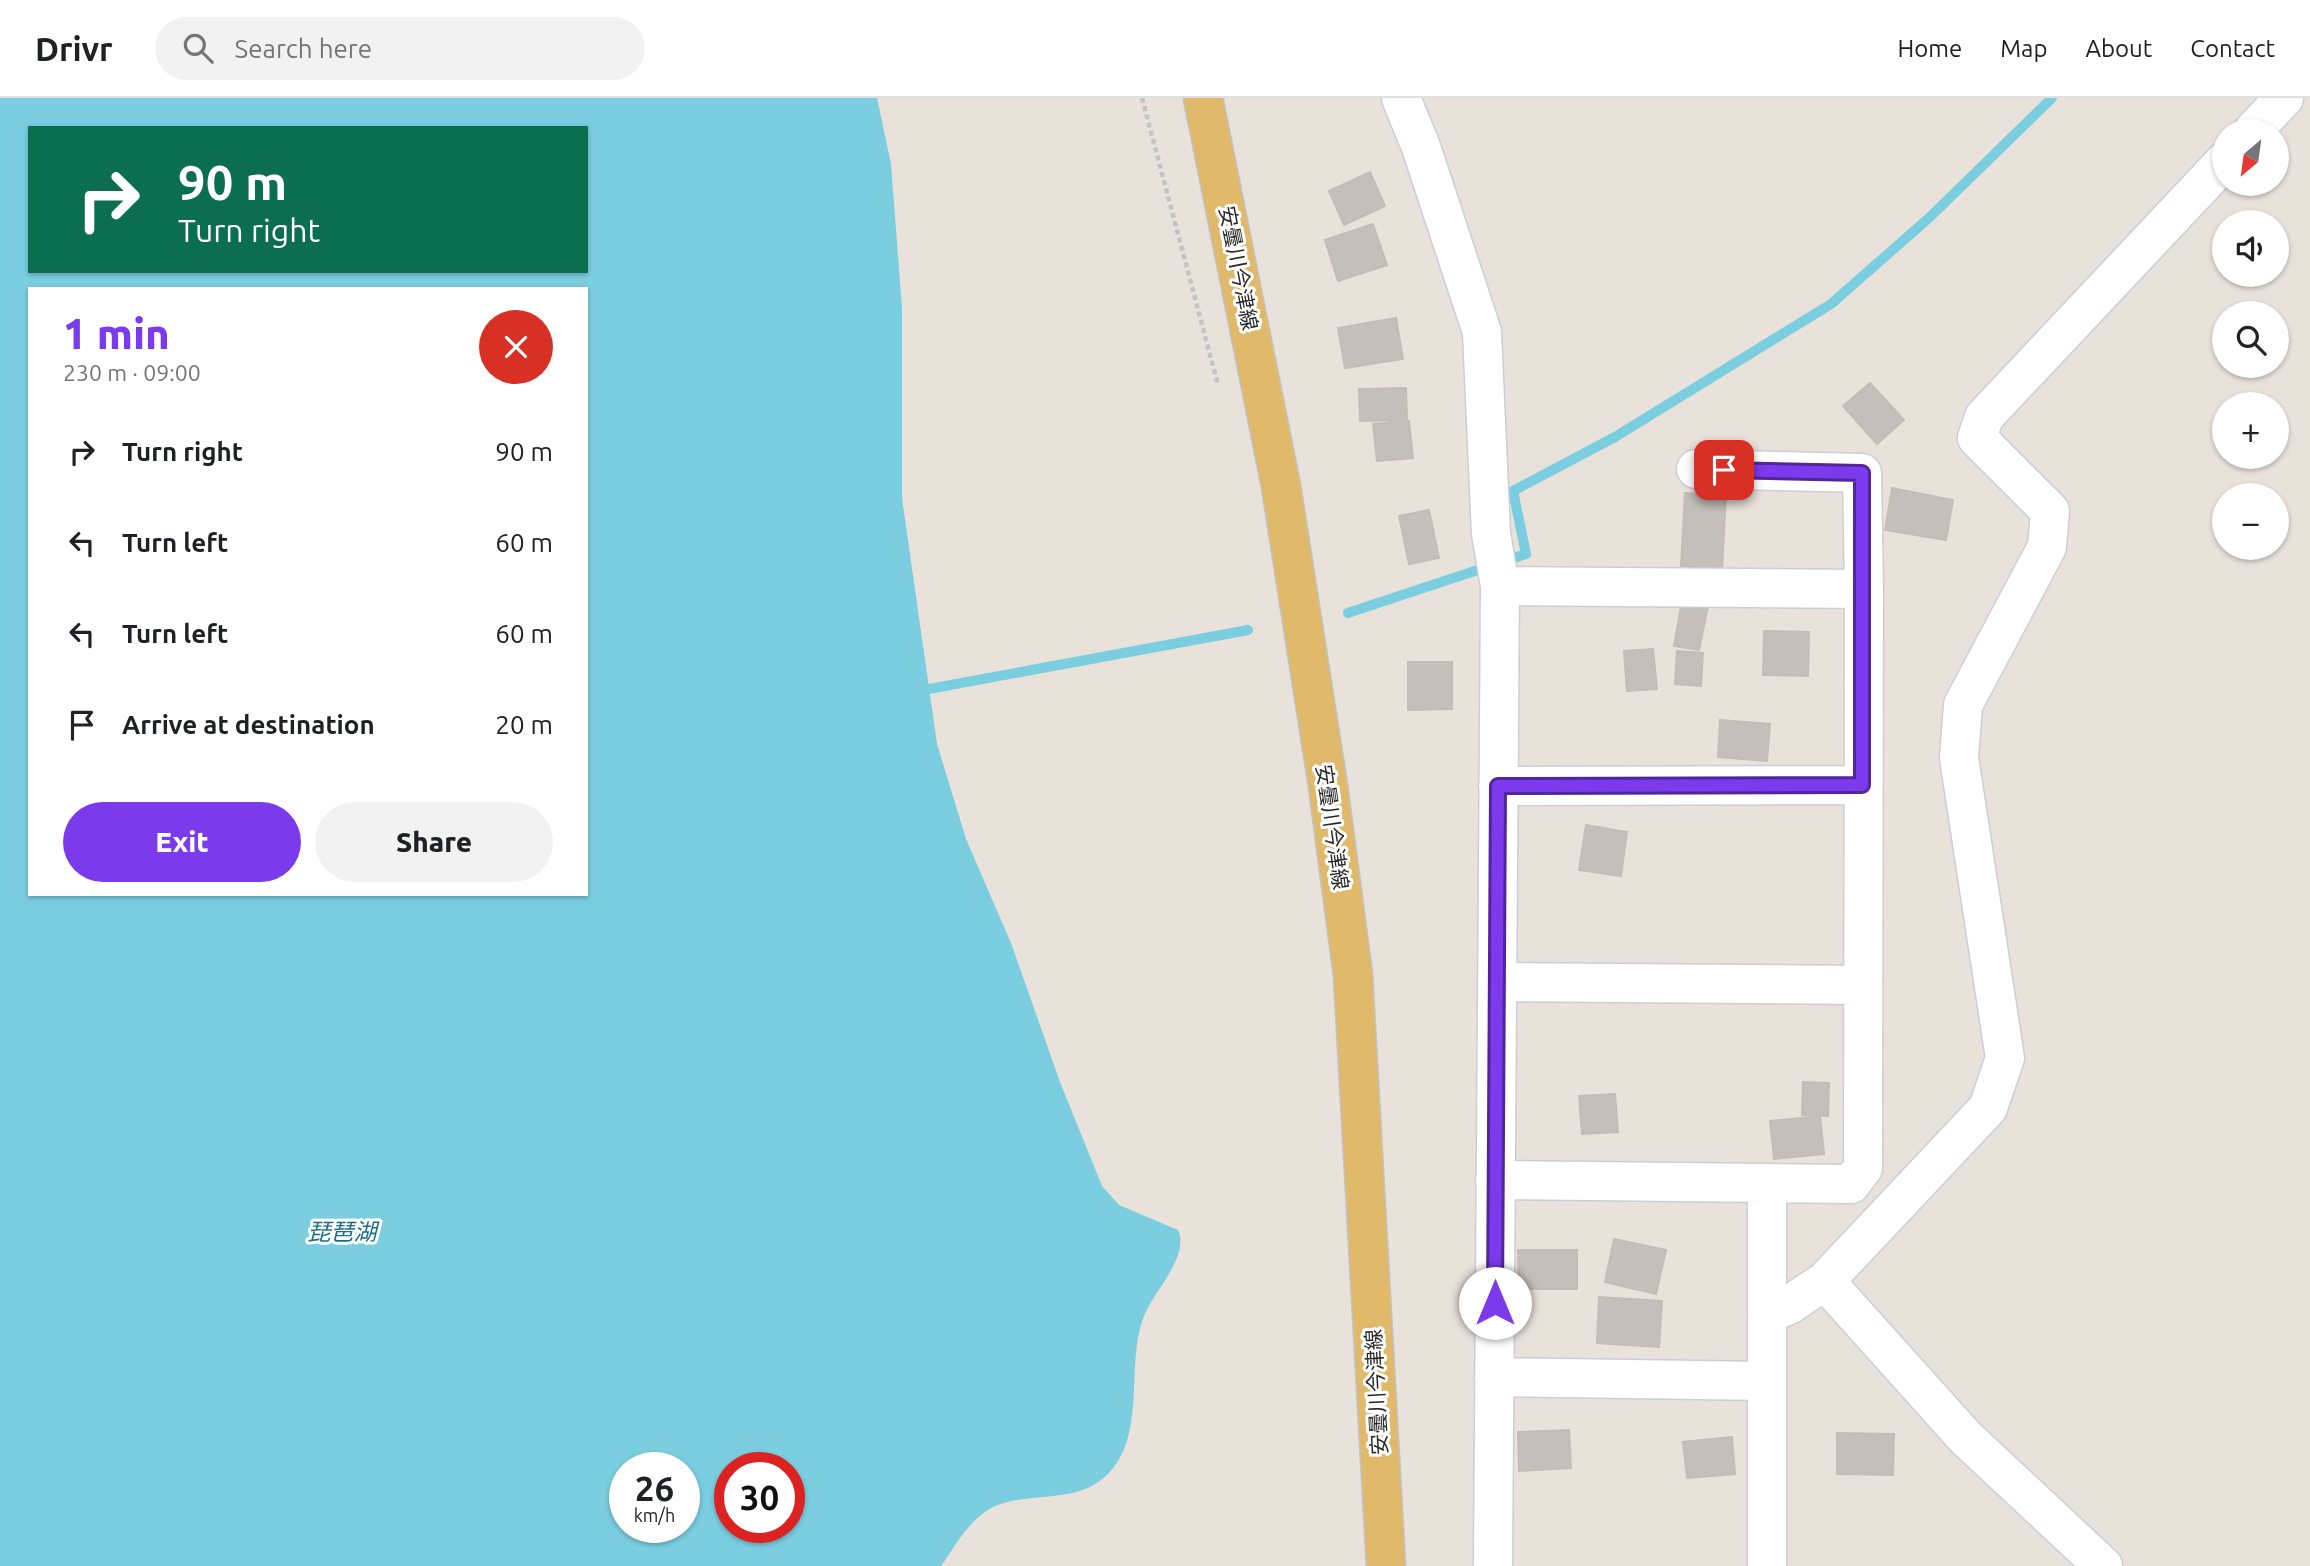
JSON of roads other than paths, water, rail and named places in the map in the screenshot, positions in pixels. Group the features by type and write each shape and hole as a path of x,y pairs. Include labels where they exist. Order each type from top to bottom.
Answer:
{"main road":[{"name":"安曇川今津線","path":"1203,98 1281,486 1328,786 1353,975 1387,1566"}],"street":[{"path":"1401,98 1421,147 1482,332 1491,534 1499,581 1493,1566"},
{"path":"2264,119 2284,98"},
{"path":"1767,1314 1789,1305 1825,1281 1988,1108 2005,1058 1959,758 1963,705 2046,547 2050,511 1977,438 1984,417 2212,175"},
{"path":"1495,1180 1851,1184 1863,1168 1862,473 1696,469"},
{"path":"1499,581 1864,589"},
{"path":"1498,786 1862,785"},
{"path":"1497,982 1863,985"},
{"path":"1767,1183 1767,1566"},
{"path":"1825,1281 1965,1437 2103,1566"},
{"path":"1494,1377 1767,1381"}],"water":[{"name":"琵琶湖","path":"0,98 877,98 891,164 902,308 902,498 937,744 966,839 1011,943 1060,1082 1102,1186 1119,1205 1178,1230 1180,1240 1175,1262 1144,1316 1136,1353 1129,1433 1114,1467 1085,1489 1000,1504 978,1517 941,1566 0,1566"}],"waterway":[{"path":"1348,613 1526,554 1513,491 1615,437 1831,304 1930,217 2052,98"},
{"path":"918,691 1248,630"}]}
